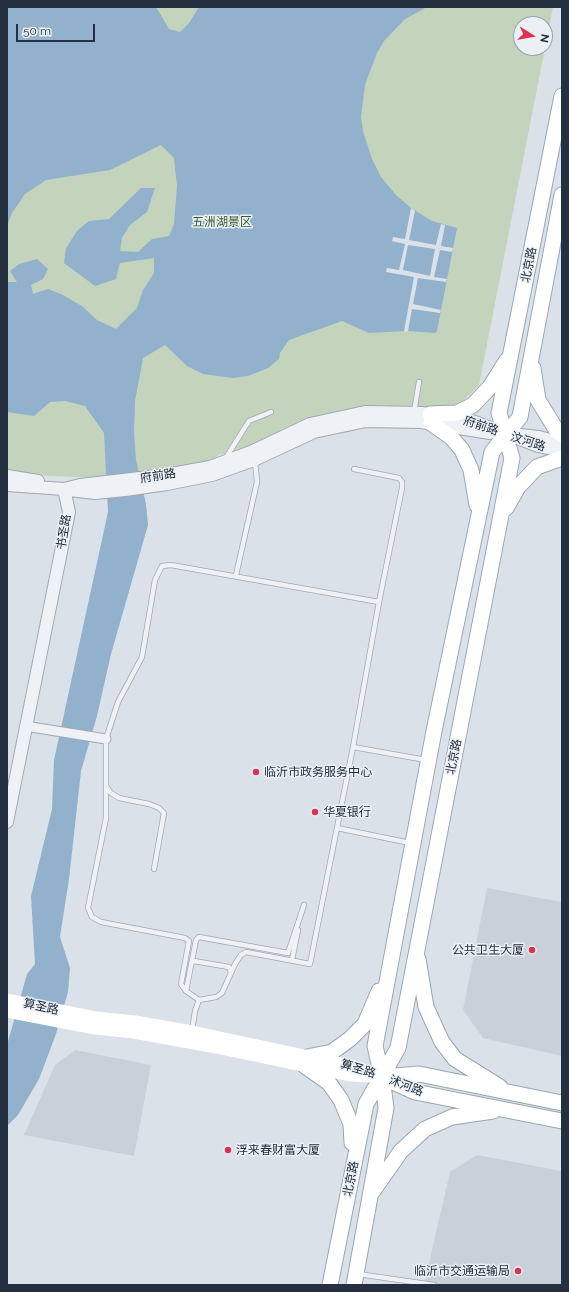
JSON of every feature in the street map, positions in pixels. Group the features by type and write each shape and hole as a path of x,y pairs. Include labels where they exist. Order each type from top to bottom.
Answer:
{"main road":[{"name":"北京路","path":"330,1285 366,1104 398,1048 512,458 499,413 562,96"},
{"name":"北京路","path":"355,1279 386,1108 382,1077 375,1046 429,760 492,452 504,434 520,417 531,357 554,254 562,195"},
{"path":"431,419 457,413 473,405 490,386 511,355"},
{"path":"531,357 538,400 557,431 562,434"},
{"path":"431,419 451,437 462,450 471,470 479,514"},
{"path":"500,517 518,487 537,467 562,458"},
{"path":"417,949 426,1007 442,1042 455,1059 508,1092"},
{"path":"354,1164 351,1124 341,1100 329,1083 306,1061 332,1052 350,1039 365,1024 393,953"},
{"name":"算圣路","path":"8,1004 134,1032 306,1061"},
{"name":"算圣路","path":"95,1023 135,1022 192,1032 306,1061 350,1075 382,1077"},
{"name":"沭河路","path":"382,1077 419,1074 562,1103"},
{"name":"沭河路","path":"382,1077 416,1092 562,1121"},
{"path":"370,1195 401,1151 425,1129 452,1118 505,1110"}],"street":[{"name":"府前路","path":"167,480 223,462 275,441 310,424 324,420 365,412 414,412 431,419"},
{"name":"府前路","path":"7,485 64,489 96,488 212,475 254,460 314,432 366,421 431,419 475,422 504,434"},
{"name":"汶河路","path":"504,434 539,437 562,443"},
{"name":"汶河路","path":"504,434 538,446 562,451"},
{"name":"府前路","path":"7,476 46,481 64,489"},
{"name":"书圣路","path":"7,822 69,512 64,489"},
{"name":"书圣路","path":"7,782 59,528 64,489"},
{"path":"25,726 103,738"}],"lane":[{"path":"414,412 419,382"},
{"path":"223,462 249,421 271,412"},
{"path":"236,575 257,482 254,460"},
{"path":"354,469 399,478 402,482 402,488 310,964 246,952 240,955 222,993 216,997 199,1000 186,991 181,984 189,941 185,938 101,922 92,917 88,908 106,818 103,738 118,702 142,657 155,580 162,566 171,565 236,575 379,602"},
{"path":"353,747 429,760"},
{"path":"105,785 111,794 119,798 149,804 159,808 164,813 154,869"},
{"path":"337,828 413,844"},
{"path":"186,991 196,940 199,937 288,954 304,905 292,960"},
{"path":"191,964 194,961 229,967 231,973"},
{"path":"192,1032 194,1011 199,1000"},
{"path":"355,1279 434,1285"}],"shaded area":[{"path":"487,888 562,902 562,1056 483,1038 463,1010"},
{"path":"75,1050 151,1065 134,1156 24,1135 55,1065"},
{"path":"477,1155 562,1171 562,1285 424,1285 450,1172"}],"green space":[{"name":"五洲湖景区","path":"7,7 553,7 551,16 513,16 513,56 543,56 479,385 460,404 429,408 370,405 302,420 245,448 219,455 208,463 184,465 159,471 97,478 28,475 7,472"}],"water":[{"path":"7,7 156,7 169,29 180,32 189,23 199,7 427,7 405,19 384,41 377,53 365,85 361,117 363,131 372,159 381,177 396,195 411,208 432,221 457,228 437,331 435,333 408,331 369,333 342,321 289,340 280,353 279,359 268,368 248,376 233,378 203,374 187,366 165,345 143,358 135,401 134,433 136,460 146,504 148,525 111,654 97,716 81,771 69,879 60,937 70,968 68,992 56,1034 39,1079 18,1115 7,1126 7,1045 27,974 35,964 31,896 52,809 54,760 108,512 104,433 85,406 65,401 50,402 34,416 7,412 7,282 17,282 10,271 19,264 37,259 48,269 43,279 31,285 33,294 48,289 61,294 82,306 97,320 116,329 137,308 143,290 154,273 154,258 120,263 116,279 95,286 64,263 66,248 77,231 89,221 109,219 141,188 155,188 147,212 130,225 122,238 120,251 138,252 152,239 169,236 174,224 177,186 174,158 161,145 110,170 46,180 25,194 12,213 7,226"}],"pier":[{"path":"411,208 415,211 409,240 436,245 441,224 445,225 441,246 453,248 452,252 440,250 434,277 447,279 446,282 418,278 413,304 441,310 440,313 412,309 408,331 406,332 404,331 414,277 386,272 387,268 399,270 405,244 392,241 393,237 405,239","holes":["408,245 435,249 430,276 403,270"]}],"place":[{"name":"临沂市政务服务中心","path":"256,772"},
{"name":"华夏银行","path":"315,812"},
{"name":"公共卫生大厦","path":"532,950"},
{"name":"浮来春财富大厦","path":"228,1150"},
{"name":"临沂市交通运输局","path":"518,1271"}]}
